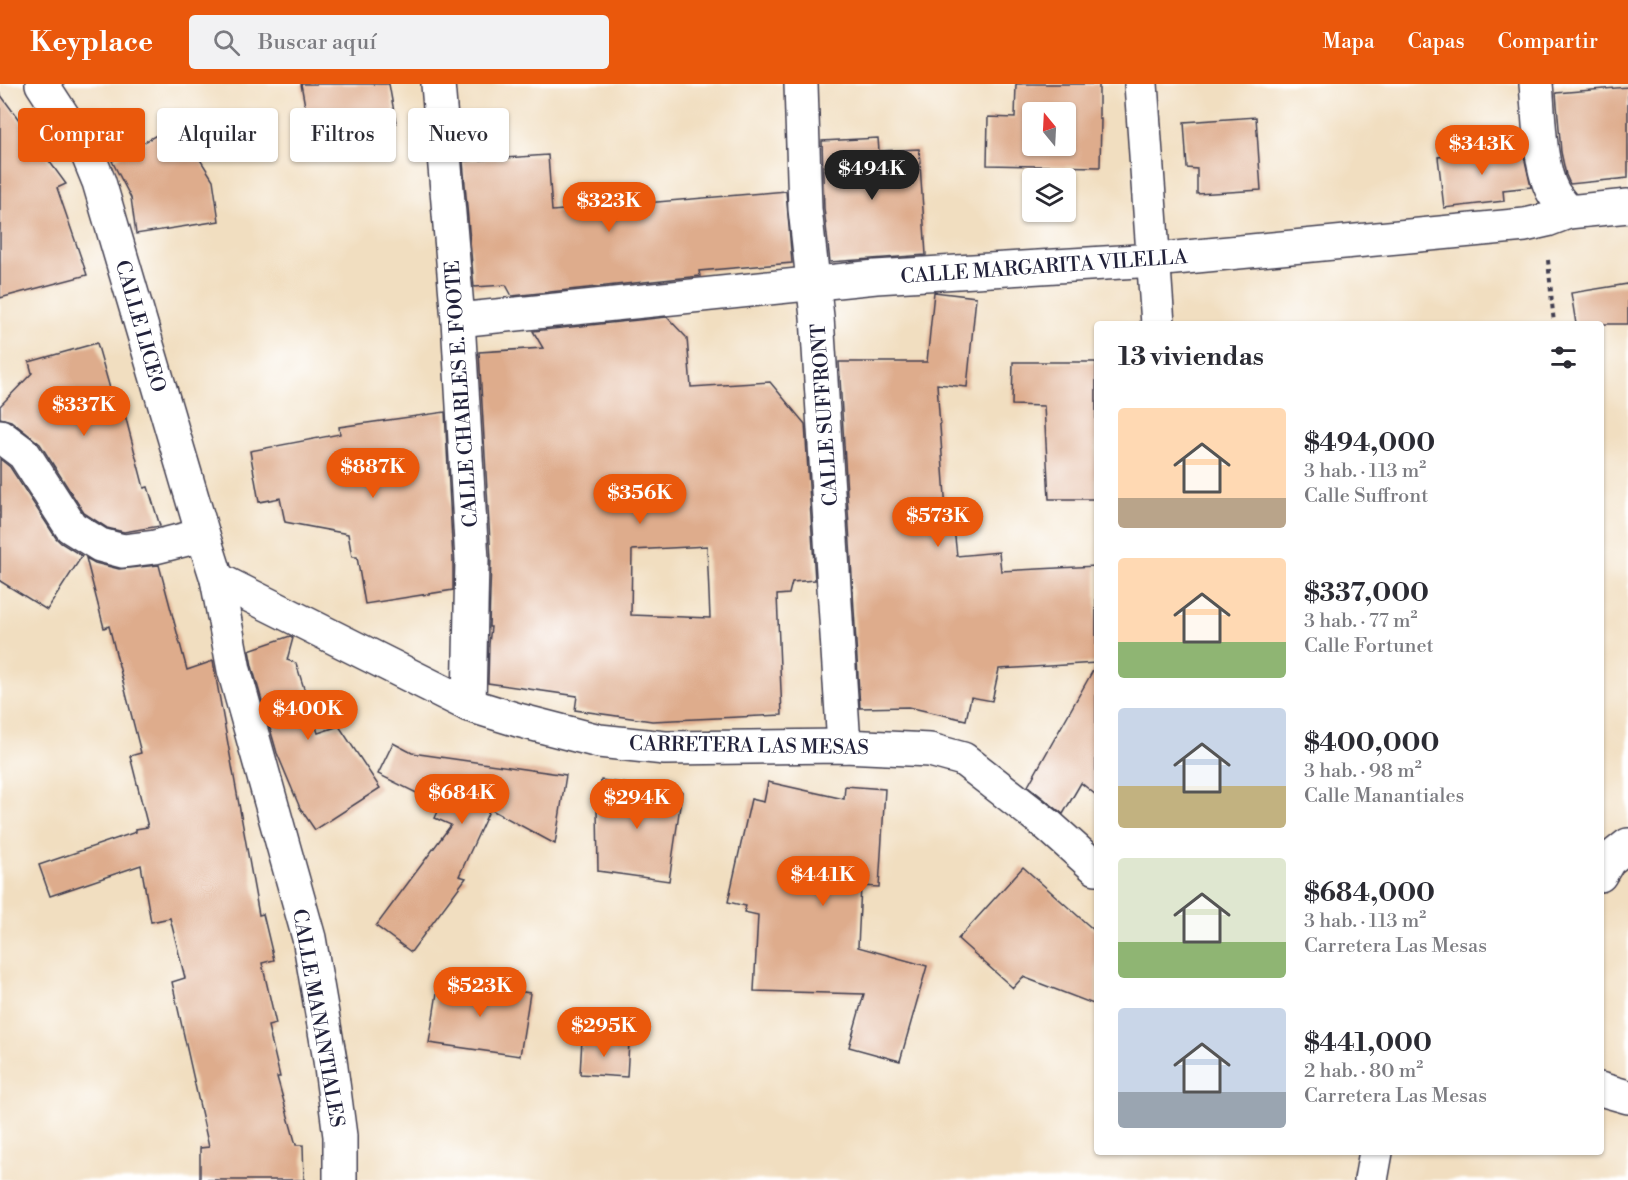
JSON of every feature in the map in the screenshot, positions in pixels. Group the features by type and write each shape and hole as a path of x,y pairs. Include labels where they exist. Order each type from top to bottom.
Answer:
{"street":[{"name":"CALLE LICEO","path":"42,84 88,155 99,182 202,535 217,579"},
{"name":"CALLE CHARLES E. FOOTE","path":"438,84 458,320 472,560 470,705"},
{"name":"CALLE SUFFRONT","path":"801,84 805,209 818,317 844,746"},
{"path":"1141,84 1158,321"},
{"path":"1536,84 1541,148 1546,172 1553,192 1568,212"},
{"name":"CALLE MARGARITA VILELLA","path":"458,320 876,277 1154,260 1525,225 1568,212 1628,206"},
{"path":"0,436 24,454 71,527 100,545 123,550 155,547 202,535"},
{"name":"CARRETERA LAS MESAS","path":"217,579 470,705 599,741 665,748 844,746 930,750 963,759 1049,826 1094,866"},
{"name":"CALLE MANANTIALES","path":"217,579 234,670 309,938 330,1060 340,1136 340,1180"},
{"path":"1604,868 1610,860 1628,845"},
{"path":"1604,1090 1628,1097"},
{"path":"1371,1180 1375,1155"}],"building":[{"path":"301,84 389,84 393,108 305,108"},
{"path":"1016,84 1099,84 1100,167 987,165 988,117 1015,118"},
{"path":"1628,87 1628,178 1570,184 1561,152 1556,93"},
{"path":"0,94 18,119 18,162 50,162 66,184 57,188 87,275 0,298"},
{"path":"1256,117 1261,190 1197,194 1197,169 1187,168 1184,122"},
{"path":"157,135 157,162 202,162 213,180 219,221 136,234 131,198 113,162 145,162 145,142"},
{"path":"878,138 879,151 919,149 926,255 830,262 824,208 822,141"},
{"path":"1522,147 1531,187 1503,190 1504,201 1444,208 1438,157"},
{"path":"548,155 552,211 786,191 792,263 699,271 700,276 512,296 506,285 474,287 463,162 509,162 509,158"},
{"path":"1628,284 1628,324 1576,321 1571,293"},
{"path":"934,292 976,297 967,387 937,384 946,511 952,510 957,556 999,552 1001,571 1094,566 1094,663 999,669 992,701 971,697 966,720 908,707 860,708 839,362 927,362"},
{"path":"667,317 687,338 691,387 770,382 805,424 815,580 792,582 789,594 777,595 782,715 652,721 575,710 577,696 488,683 491,559 479,352 543,348 533,331","holes":["707,546 710,618 631,615 632,550"]},
{"path":"97,343 117,413 124,411 144,488 148,487 160,526 124,532 107,528 84,513 40,444 11,421 0,418 0,406 32,373 29,362"},
{"path":"1013,362 1094,362 1094,499 1049,499 1044,406 1012,405"},
{"path":"445,412 453,590 365,604 357,557 352,557 348,534 285,522 280,498 259,502 250,451 340,434 339,427"},
{"path":"0,459 10,467 56,538 82,556 47,610 0,581"},
{"path":"86,558 95,563 119,569 159,565 187,670 213,661 259,915 263,914 274,960 262,963 276,1024 268,1026 280,1077 277,1077 296,1145 303,1145 304,1180 200,1180 200,1148 209,1147 172,982 185,978 170,918 151,922 141,865 50,896 39,865 136,832 136,829 148,827 130,756 141,753 109,626 104,628"},
{"path":"290,636 293,638 287,660 296,663 318,733 339,726 380,788 315,830 300,808 277,753 249,650"},
{"path":"1094,669 1094,793 1081,783 1063,814 1028,786"},
{"path":"393,743 412,753 566,775 555,844 490,809 459,876 466,878 411,952 376,926 451,825 435,818 441,805 378,774"},
{"path":"601,780 682,792 669,881 598,871 597,807"},
{"path":"768,782 844,799 845,786 885,789 879,887 861,886 858,947 927,966 900,1061 849,1047 864,994 754,991 758,915 744,912 746,906 728,902 751,799 764,802"},
{"path":"1023,867 1094,930 1094,1004 1023,977 1013,988 958,939"},
{"path":"439,980 530,993 520,1056 429,1043"},
{"path":"582,1039 629,1042 627,1077 580,1074"}]}
